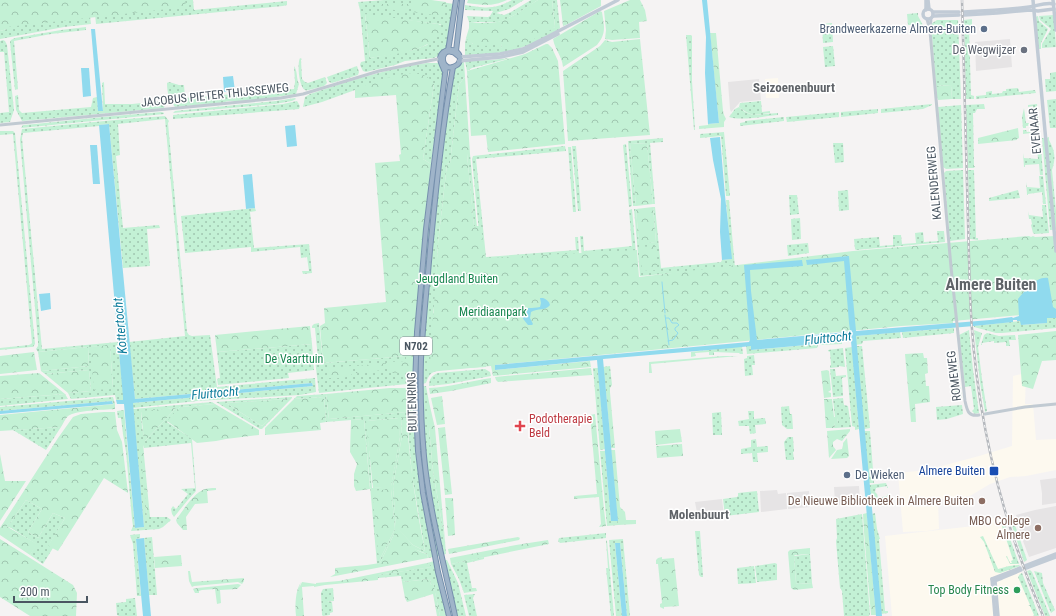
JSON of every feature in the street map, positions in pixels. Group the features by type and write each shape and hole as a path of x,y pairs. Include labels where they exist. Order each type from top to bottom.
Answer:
{"highway":[{"path":"448,50 456,0"},
{"path":"458,56 454,52 448,50 442,53 443,63 453,67 457,65 458,56 462,0"},
{"path":"448,50 458,56"},
{"name":"BUITENRING","path":"443,63 445,74 426,229 417,332 415,385 418,451 423,494 438,572 449,616"},
{"name":"BUITENRING","path":"453,67 433,218 423,330 421,411 428,489 442,562 455,616"}],"main road":[{"path":"458,56 500,54 523,49 616,1 622,0"},
{"path":"927,0 928,9 931,16"},
{"name":"EVENAAR","path":"1033,0 1056,251"},
{"path":"964,13 1034,8 1053,2 1056,30"},
{"path":"1034,8 1038,11 1054,9"},
{"path":"928,9 923,14 924,16 959,13"},
{"path":"458,56 501,57 523,52 550,39 573,24"},
{"path":"1026,567 1056,556"},
{"path":"997,616 994,579 1021,569"}],"street":[{"name":"KALENDERWEG","path":"931,16 930,31 958,334"},
{"name":"JACOBUS PIETER THIJSSEWEG","path":"0,125 281,98 303,94 379,71 438,59 443,63"},
{"name":"ROMEWEG","path":"958,334 966,407 970,414 974,416 979,415"},
{"path":"985,414 1025,407 1056,404"}],"shaded area":[{"path":"1010,39 1012,67 976,71 975,42"},
{"path":"778,78 779,98 766,98 765,79"},
{"path":"759,79 761,100 740,102 731,112 728,82"},
{"path":"1026,373 1025,404 1033,404 1036,440 1056,439 1056,470 1026,476 1010,477 990,484 970,496 938,500 939,529 903,532 898,473 927,470 1012,446 1013,376"},
{"path":"1056,478 1056,503 1042,505 1040,480"},
{"path":"859,486 860,503 837,505 835,503 834,487"},
{"path":"777,490 778,494 786,493 787,509 761,512 760,491"},
{"path":"809,491 810,507 788,509 787,493"},
{"path":"722,499 724,516 698,518 695,502"},
{"name":"MBO College Almere","path":"1056,506 1056,548 1029,557 1016,515"},
{"path":"1001,515 1036,616 892,616 885,536 974,526"}],"green space":[{"path":"0,0 185,0 186,7 7,27 7,29 0,31"},
{"path":"88,0 91,24 64,27 0,39 0,31 7,29 5,7"},
{"path":"155,0 193,0 194,10 287,1 287,5 96,24 95,14"},
{"path":"384,0 428,0 454,4 447,46 442,53 434,58 405,61 366,72 363,71 360,65 361,62 365,61 358,2","holes":["365,15 441,24 427,45 413,50 370,58"]},
{"path":"411,0 446,2 443,16 412,12"},
{"path":"468,0 507,0 497,4 487,5 467,3"},
{"path":"512,0 524,0 509,9 496,13 504,15 531,0 538,0 519,12 498,22 469,22 467,16 488,17 493,11 465,10 465,5 494,7"},
{"path":"538,0 552,0 555,27 543,35 523,44 502,49 501,44 482,46 470,42 466,38 469,22 489,23 501,21"},
{"path":"552,0 557,0 560,28 558,30 515,50 498,53 465,55 466,38 473,44 501,44 502,48 555,27"},
{"path":"560,0 601,0 601,6 563,26"},
{"path":"630,0 640,0 645,10 647,21 639,22 640,38 605,39 606,30 604,11"},
{"path":"379,4 408,4 409,12 379,8"},
{"path":"600,11 602,12 604,33 600,41 597,45 563,67 553,39"},
{"path":"918,13 924,27 912,28 912,25 908,25 907,14"},
{"path":"365,14 438,24 441,25 440,31 432,41 424,46 406,52 370,58"},
{"path":"1054,15 1056,47 1042,48 1042,44 1051,29 1040,20 1039,16"},
{"path":"1038,16 1039,21 1048,29 1041,43 1041,49 1038,49 1035,17"},
{"path":"972,19 972,28 969,29 971,95 974,96 974,99 966,99 964,20"},
{"path":"937,20 958,20 961,99 952,99 951,85 936,86 931,24"},
{"path":"832,23 833,42 823,43 822,24"},
{"path":"86,27 86,30 51,34 14,41 18,89 15,90 11,40 61,30"},
{"path":"710,33 716,33 723,111 726,119 724,122 724,127 699,129 699,126 719,123"},
{"path":"686,35 692,36 692,81 695,130 694,130"},
{"path":"640,39 650,135 568,141 563,71 600,46 605,40 612,42"},
{"path":"3,40 7,45 14,110 10,122 0,123 0,113 9,112 4,52 0,52 0,41"},
{"path":"546,44 552,48 558,61 565,144 488,152 486,135 471,136 467,71 525,54"},
{"path":"833,46 835,66 825,67 823,47"},
{"path":"300,58 302,59 302,79 308,83 325,77 327,83 324,86 306,90 303,88 299,75"},
{"path":"511,58 472,68 467,71 465,61 491,60"},
{"path":"464,62 465,77 459,85 450,163 447,164 438,243 435,302 433,313 488,364 485,367 451,369 434,372 429,376 426,383 422,384 424,327 452,73 458,65"},
{"path":"427,63 439,63 443,69 431,164 423,159 434,84 355,89 322,102 303,107 305,97 310,94 382,72"},
{"path":"294,66 299,84 296,94 236,102 229,101 222,103 175,107 171,102 168,93 167,83 169,82 184,85 185,98 294,89"},
{"path":"357,66 359,72 358,75 332,83 329,82 327,77"},
{"path":"1056,72 1056,91 1046,92 1045,79 1050,79 1050,73"},
{"path":"412,73 424,76 434,84 423,159 431,164 419,284 413,384 407,384 406,372 391,373 389,371 389,362 406,361 406,356 323,363 320,326 325,323 324,308 386,302 375,163 400,161 399,155 401,154 396,95 355,98 355,89 383,79"},
{"name":"Meridiaanpark","path":"465,77 470,154 467,154 474,226 481,226 485,258 637,250 639,277 853,251 1029,236 1056,236 1056,312 953,321 953,323 901,326 495,365 495,370 590,361 591,367 493,376 491,366 429,372 438,243 447,164 450,163 459,85"},
{"path":"104,82 105,104 132,104 163,101 166,99 164,108 22,121 16,110 15,96 18,95 19,110 22,113 91,107 93,98 97,97 98,111 103,110 102,83"},
{"path":"951,85 952,99 938,100 936,86"},
{"path":"1018,88 1019,92 1035,90 1036,93 976,99 976,96 986,95 986,92 992,91 992,94 1002,93 1003,91 1006,91 1006,89"},
{"path":"296,99 292,101 275,104 173,113 175,111"},
{"path":"1056,99 1056,128 1050,128 1047,100"},
{"path":"297,101 300,106 299,109 173,119 173,115 283,104"},
{"path":"761,101 762,112 770,111 770,113 753,115 739,107 740,103"},
{"path":"932,104 923,109 881,113 881,109"},
{"path":"984,104 985,109 977,109 975,113 973,113 975,166 974,168 968,168 966,105"},
{"path":"1037,104 1039,132 1023,134 1023,130 1026,130 1027,132 1036,131 1036,125 1026,126 1026,128 1023,128 1022,117 1024,108 1026,123 1034,123 1033,106 1028,107 1028,105"},
{"path":"961,105 963,168 946,169 943,167 938,107"},
{"path":"739,107 745,112 753,115 778,113 778,115 747,118 729,117 735,109"},
{"path":"878,109 878,113 841,117 841,112"},
{"path":"162,112 164,114 21,128 23,125"},
{"path":"839,112 839,117 787,122 786,117"},
{"path":"165,116 169,121 187,332 192,336 210,335 217,387 315,378 316,392 300,395 197,401 133,408 133,403 313,386 312,383 135,399 129,342 185,336 165,119 118,124 120,155 116,156 123,228 159,225 160,228 147,229 150,266 123,268 109,124 23,133 22,138 42,349 118,342 124,400 116,400 115,395 71,399 68,393 91,391 89,370 45,374 41,371 89,366 88,347 38,352 36,349 38,346 38,341 20,140 22,129","holes":["110,346 113,389 90,347"]},
{"path":"784,117 784,121 740,126 740,123 745,121"},
{"path":"1018,128 1019,138 1017,140 978,144 978,138"},
{"path":"0,131 13,131 15,133 35,344 33,347 0,350 0,348 29,345 32,343 13,134 0,135"},
{"path":"724,132 730,196 726,196 721,136 700,138 700,134"},
{"path":"1049,137 1054,155 1052,170 1056,211 1055,230 1046,138"},
{"path":"438,138 441,139 420,384 416,385 429,214"},
{"path":"663,138 663,142 650,143 655,204 653,204 647,143 630,144 636,206 633,206 628,141"},
{"path":"1042,138 1045,138 1054,230 1050,230"},
{"path":"647,143 653,204 636,206 630,144"},
{"path":"833,143 843,143 844,162 835,163"},
{"path":"626,144 632,206 629,207 623,145"},
{"path":"565,146 566,151 476,159 486,257 576,250 575,237 578,237 579,254 482,263 472,159 473,156"},
{"path":"572,146 576,146 581,211 578,211"},
{"path":"568,147 571,147 576,212 573,212"},
{"path":"1037,147 1041,147 1043,175 1040,175 1039,164 1025,165 1024,167 1023,153 1024,158 1038,159"},
{"path":"467,154 470,154 477,227 474,227"},
{"path":"963,170 965,239 950,241 944,173 946,171"},
{"path":"968,170 974,170 976,238 978,238 978,240 970,239"},
{"path":"1039,176 1043,176 1046,204 1043,204 1042,192 1027,195 1026,182 1027,187 1040,188"},
{"path":"848,190 849,210 839,211 838,191"},
{"path":"1018,190 1020,198 989,201 989,198"},
{"path":"789,195 797,195 799,214 790,215"},
{"path":"726,200 729,200 735,268 640,276 634,209 636,209 639,243 656,242 653,207 655,207 661,268 721,262 722,260 731,259"},
{"path":"1042,205 1046,205 1049,233 1035,234 1033,233 1028,211 1029,215 1043,217"},
{"path":"653,207 656,242 639,244 636,209"},
{"path":"255,208 256,211 250,212 254,248 309,244 312,273 303,274 302,271 309,271 307,257 301,258 300,247 251,252 251,247 185,253 181,216"},
{"path":"632,209 638,276 584,281 580,236 583,236 584,251 632,246 629,210"},
{"path":"800,218 801,239 792,240 791,219"},
{"path":"937,231 944,231 945,242 855,249 854,239 879,237 880,246 893,245 893,235 901,235 902,244 916,243 915,233 923,232 924,242 938,241"},
{"path":"808,243 809,253 788,256 787,245"},
{"path":"656,246 658,270 642,271 640,247"},
{"path":"1047,318 1056,318 1056,328 996,333 974,327 1021,321 1021,325 1047,323"},
{"path":"319,323 323,363 406,356 407,384 319,393 315,360 318,359 315,328 312,328 312,326"},
{"path":"310,326 312,344 217,352 215,335"},
{"path":"954,328 954,333 903,338 902,332"},
{"path":"969,330 979,413 975,414 972,411 974,409 971,386 965,387 959,335"},
{"path":"974,330 982,333 978,347 987,411 985,412 980,382"},
{"path":"1056,331 1056,360 1042,361 1033,389 1022,386 1018,335"},
{"path":"900,332 901,338 863,341 862,344 856,345 856,336"},
{"path":"987,333 999,336 1015,335 1016,340 1009,340 1010,346 1006,346 1006,342 994,343 994,341 982,343 981,345 984,335"},
{"path":"842,342 842,344 818,345 817,348 747,354 746,346 751,346 751,350"},
{"name":"De Vaarttuin","path":"312,344 314,370 288,373 289,378 218,385 217,379 220,378 217,352"},
{"path":"110,345 113,389 94,390 90,347"},
{"path":"742,346 743,354 714,352 714,355 709,355 709,352 695,353 696,356 691,357 691,352"},
{"path":"856,346 862,346 870,428 864,429"},
{"path":"88,347 89,366 41,371 38,352"},
{"path":"852,347 859,429 855,430 855,427 852,426 845,348"},
{"path":"843,348 845,367 839,366 830,368 830,352 828,350"},
{"path":"34,352 37,370 0,374 0,356"},
{"path":"923,353 924,358 927,358 928,373 925,374 926,386 929,386 930,402 915,404 916,422 911,422 905,354"},
{"path":"754,355 755,365 752,365 753,375 745,376 744,359 747,358 747,356"},
{"path":"738,356 651,364 652,373 649,373 649,362"},
{"path":"952,357 957,357 962,400 956,400"},
{"path":"386,363 386,367 383,370 356,373 356,366"},
{"path":"351,366 352,375 343,378 328,378 326,368"},
{"path":"610,366 612,385 610,392 606,392 603,367"},
{"path":"591,368 592,375 498,382 495,377"},
{"path":"593,368 598,368 605,449 600,450"},
{"path":"485,369 490,372 491,376 429,386 431,378 438,373"},
{"path":"830,369 835,369 836,376 846,375 846,377 842,378 843,396 833,397"},
{"path":"89,370 91,391 68,393 45,374"},
{"path":"821,371 829,371 831,390 828,392 831,393 831,397 824,398"},
{"path":"39,373 65,394 0,399 0,376"},
{"path":"491,378 491,383 430,394 429,388"},
{"path":"422,386 426,386 429,402 429,427 433,471 445,541 446,554 442,555 428,477 424,436"},
{"path":"406,388 413,388 420,488 433,557 428,558 427,554 414,549 394,534 380,563 377,564 364,419 326,422 324,397 294,399 297,396 326,394 329,419 406,412","holes":["398,418 400,437 391,486 372,488 367,421","401,418 407,418 412,476 425,551 413,545 396,526 393,486 402,436","391,489 395,529 379,561"]},
{"path":"406,388 407,412 329,419 326,394"},
{"path":"416,388 419,388 426,488 439,556 436,556 429,524 420,461"},
{"path":"606,392 610,392 615,448 611,448"},
{"path":"65,394 68,399 0,406 0,399"},
{"path":"442,396 445,424 437,425 431,398"},
{"path":"113,397 115,404 113,404 112,401 0,411 0,407"},
{"path":"292,397 262,429 216,402","holes":["287,399 262,426 226,403"]},
{"path":"324,397 326,422 320,423 321,430 265,435 265,428 294,399"},
{"path":"843,398 844,405 848,406 851,427 835,428 834,423 838,423 837,418 835,418 833,399"},
{"path":"288,399 262,426 226,403"},
{"path":"824,399 832,399 834,417 837,417 838,423 834,423 835,428 826,428"},
{"path":"212,402 215,404 180,407 167,422 192,439 196,491 174,517 171,509 173,506 176,509 188,494 181,489 195,488 191,443 144,448 143,445 147,517 167,517 171,520 159,529 131,531 133,526 126,452 121,418 118,418 117,411 124,410 135,528 144,527 133,409","holes":["176,408 145,441 141,412"]},
{"path":"429,402 435,428 445,541 433,471 429,427"},
{"path":"115,404 115,409 72,414 67,417 61,427 0,431 0,415"},
{"path":"215,404 259,430 259,435 197,443 167,421 180,407"},
{"path":"962,405 963,414 947,419 937,420 936,407"},
{"path":"789,406 790,414 792,414 793,429 787,429 782,425 781,407"},
{"path":"176,408 145,441 144,441 141,411"},
{"path":"748,411 754,411 754,419 765,418 766,424 755,425 756,433 750,434 749,426 739,426 738,421 749,419"},
{"path":"115,412 117,430 122,442 128,493 104,478 58,551 48,546 65,518 53,513 38,538 28,532 42,509 26,500 11,522 6,526 37,544 30,555 0,535 0,528 73,417 81,414"},
{"path":"721,412 722,435 713,435 712,413"},
{"path":"595,414 606,526 599,527 601,524 599,497 574,499 574,496 597,494 590,415"},
{"path":"407,417 413,484 425,551 413,545 396,527 393,486 402,436 401,418"},
{"path":"399,418 400,437 391,487 373,488 366,421"},
{"path":"364,419 370,489 356,491 354,486 354,474 357,464 350,452 351,420"},
{"path":"61,427 46,450 13,430"},
{"path":"445,427 452,494 445,495 438,428"},
{"path":"680,429 682,442 656,445 655,431"},
{"path":"850,429 842,441 837,439 833,442 833,446 836,450 829,458 827,431"},
{"path":"864,431 870,431 874,483 869,483"},
{"path":"788,437 793,437 794,460 786,460 784,442"},
{"path":"847,438 849,456 847,458 831,459 837,450 842,449 843,443"},
{"path":"756,439 757,447 768,446 768,452 757,453 758,462 753,462 752,453 741,454 741,449 751,447 751,440"},
{"path":"682,444 683,456 657,458 656,446"},
{"path":"140,445 143,445 150,517 147,517"},
{"path":"611,450 615,450 620,507 625,512 626,520 636,520 636,524 618,525"},
{"path":"600,451 605,451 611,521 618,521 618,525 607,526"},
{"path":"0,454 5,481 26,481 0,521"},
{"path":"886,483 888,488 887,486 876,488 875,492 878,498 887,496 887,494 888,495 884,502 871,503 869,485"},
{"path":"208,488 216,488 216,490 207,491 208,503 195,504 186,517 187,530 183,530 176,520 188,503 194,496 203,490"},
{"path":"391,489 395,529 379,561 372,491"},
{"path":"757,491 759,512 725,516 723,499 737,497 738,493"},
{"path":"445,498 453,498 455,535 448,536"},
{"path":"26,500 42,509 28,532 38,538 53,513 65,518 49,545 53,548 43,564 30,555 36,544 11,528 5,526 11,522"},
{"path":"867,513 876,615 871,615 863,514"},
{"path":"875,513 880,539 885,611 888,611 888,613 881,614 872,514"},
{"path":"862,514 870,614 869,616 844,616 836,541 836,519"},
{"path":"1012,516 1027,560 1024,562 1009,517"},
{"path":"1003,519 1019,564 1010,564 1006,556 1010,563 1012,563 1011,561 1013,560 1000,520"},
{"path":"396,530 416,550 427,554 428,558 330,577 335,574 335,568 380,563"},
{"path":"695,531 700,531 703,577 699,575"},
{"path":"606,533 606,538 560,543 558,541 559,538"},
{"path":"140,534 140,538 136,540 141,596 137,596 133,544 130,535"},
{"path":"983,536 998,569 1009,566 1020,566 1000,573 995,572 984,542 980,537"},
{"path":"152,537 157,595 149,595 144,538"},
{"path":"518,537 520,538 519,540 449,554 448,549"},
{"path":"0,539 73,585 77,593 76,616 30,616 0,597"},
{"path":"623,539 630,616 627,616 620,543 615,543 622,616 616,616 609,540"},
{"path":"548,540 549,544 451,564 450,558"},
{"path":"606,540 614,616 611,616 606,568 608,568"},
{"path":"810,548 810,554 794,556 796,583 812,583 813,588 794,590 791,588 788,552 790,550"},
{"path":"810,554 812,583 798,584 796,583 794,556"},
{"path":"181,555 182,566 155,568 154,557"},
{"path":"484,557 484,559 467,563 472,588 476,588 477,591 464,593 451,564"},
{"path":"662,557 662,559 674,558 679,606 664,607 664,609 660,607 660,604 662,603 658,564 656,564 656,560"},
{"path":"443,560 447,560 458,583 466,616 456,616"},
{"path":"434,561 446,616 440,616 433,583 431,585 430,579 402,582 401,576 378,578 377,575 431,567 427,563"},
{"path":"427,563 432,567 378,575 378,580 302,587 304,616 296,616 297,594 299,586 301,582 299,588 302,582 316,584 339,581"},
{"path":"777,564 777,580 757,582 755,566"},
{"path":"754,566 756,583 738,584 737,568"},
{"path":"1030,570 1050,616 1045,616 1027,571"},
{"path":"188,571 190,571 192,582 244,578 244,581 242,584 238,582 192,587 189,581"},
{"path":"1034,571 1042,573 1043,583 1055,610 1051,613"},
{"path":"1022,573 1039,616 1033,616 1034,615 1030,606 1028,606 1030,605 1018,577"},
{"path":"430,579 431,585 433,582 440,616 437,616 433,594 407,602 405,598 402,582"},
{"path":"238,584 241,585 237,589 220,590 221,603 217,604 215,589 202,590 199,591 199,593 195,593 193,589 197,588"},
{"path":"333,588 334,601 327,602 332,602 333,612 330,613 330,615 323,616 321,593 323,589"},
{"path":"475,594 473,598 477,616 469,616 464,595"},
{"path":"135,598 137,616 117,615 116,603 126,602 126,599"}],"water":[{"path":"702,0 707,0 719,123 708,124 705,73 706,37"},
{"path":"91,29 95,29 103,111 98,111"},
{"path":"81,68 89,68 91,96 83,97"},
{"path":"233,76 235,91 224,92 223,77"},
{"path":"109,124 135,399 312,383 313,386 133,403 144,527 135,528 124,404 117,404 116,400 123,400 123,397 99,125"},
{"path":"295,125 297,146 287,147 285,126"},
{"path":"720,137 732,259 722,260 720,232 721,199 710,138"},
{"path":"90,145 97,145 100,184 93,184"},
{"path":"252,174 255,208 246,209 243,175"},
{"name":"Fluittocht","path":"849,256 856,331 1013,318 1019,316 1018,299 1027,288 1039,279 1044,278 1048,278 1053,307 1056,309 1056,318 1047,318 1047,323 1021,325 1020,321 1013,320 1013,322 974,326 856,336 882,616 876,616 851,341 751,350 751,346 603,359 618,521 611,521 597,360 495,370 495,365 749,342 744,265 802,260 803,266 750,270 757,340 847,332 850,330 844,261 807,265 806,260"},
{"path":"50,293 51,309 41,311 39,294"},
{"path":"540,298 543,298 549,302 550,305 546,308 531,312 530,318 533,324 528,325 522,317 521,312 527,308 540,307"},
{"path":"112,401 113,404 0,414 0,411"},
{"path":"144,538 151,616 143,616 136,539"},
{"path":"615,543 620,543 627,616 622,616"}],"waterway":[{"path":"662,282 665,313"},
{"path":"665,315 669,345"},
{"path":"666,318 669,318 672,323 677,323 679,325 675,328 678,333 673,340 668,341"}],"railway":[{"path":"962,0 970,294 972,336 977,377 983,418 1002,499 1027,577 1043,616"}],"place":[{"name":"Brandweerkazerne Almere-Buiten","path":"984,29"},
{"name":"De Wegwijzer","path":"1024,50"},
{"name":"Podotherapie Beld","path":"520,426"},
{"name":"Almere Buiten","path":"994,471"},
{"name":"De Wieken","path":"847,475"},
{"name":"De Nieuwe Bibliotheek in Almere Buiten","path":"982,501"},
{"name":"MBO College Almere","path":"1038,528"},
{"name":"Top Body Fitness","path":"1017,590"}],"district":[{"name":"Seizoenenbuurt","path":"794,87"},
{"name":"Almere Buiten","path":"991,284"},
{"name":"Molenbuurt","path":"699,514"}],"park label":[{"name":"Jeugdland Buiten","path":"457,279"}],"water label":[{"name":"Kottertocht","path":"120,326"}]}
